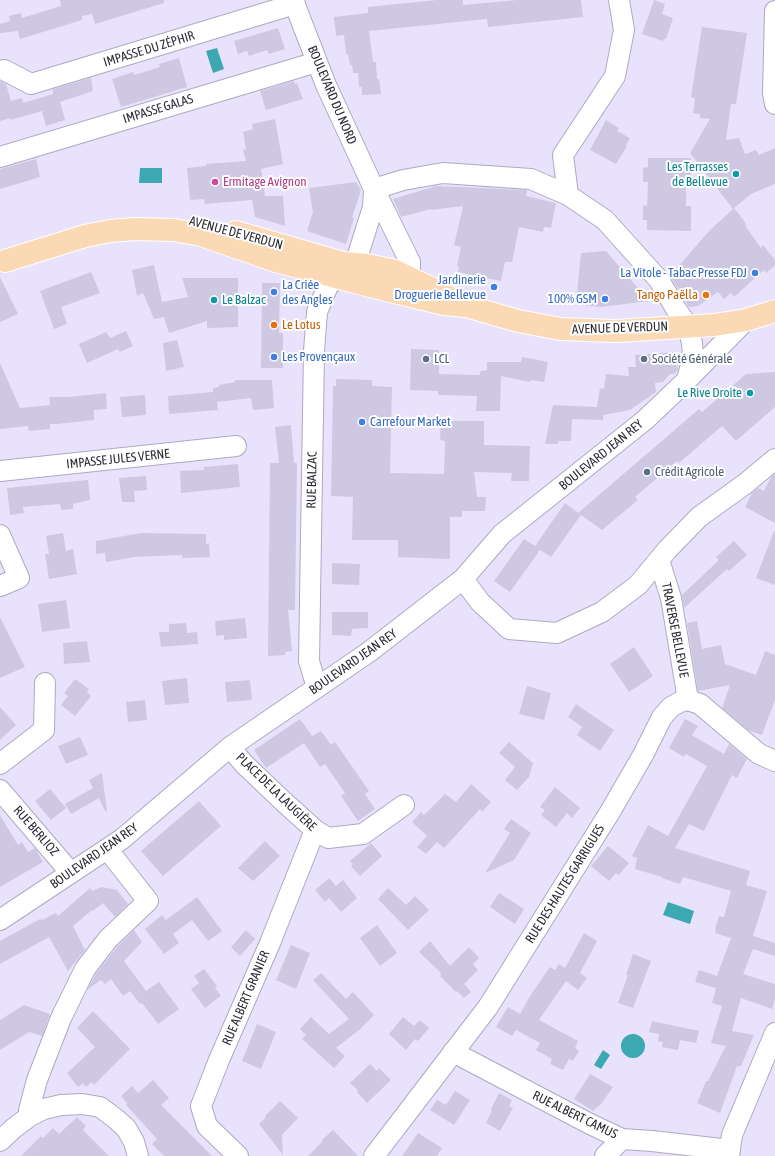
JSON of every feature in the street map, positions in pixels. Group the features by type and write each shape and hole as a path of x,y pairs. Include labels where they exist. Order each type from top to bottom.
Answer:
{"main road":[{"name":"AVENUE DE VERDUN","path":"2,262 55,235 82,226 108,219 151,217 191,220 343,263 381,267 407,277 466,306 518,321 561,329 616,331 714,325 746,320 775,311"},
{"name":"AVENUE DE VERDUN","path":"2,262 85,236 110,231 135,229 174,230 201,235 276,261 334,277 444,304 466,306"}],"street":[{"path":"568,195 563,155 615,76 624,30 619,0"},
{"name":"BOULEVARD DU NORD","path":"294,2 326,85 374,189 410,262 410,270 407,277"},
{"name":"IMPASSE DU ZÉPHIR","path":"4,70 31,84 294,2"},
{"path":"775,11 773,93 775,104"},
{"name":"IMPASSE GALAS","path":"0,157 317,62"},
{"path":"374,189 403,180 443,173 531,179 568,195 605,220 660,280 676,309 688,326 692,343 693,358 687,380"},
{"name":"BOULEVARD DU NORD","path":"354,264 358,258 373,207 374,189"},
{"path":"334,277 354,264"},
{"name":"RUE BALZAC","path":"319,686 314,678 309,661 314,351 317,312 327,288 334,277"},
{"path":"390,291 402,284 407,277"},
{"name":"BOULEVARD JEAN REY","path":"0,920 122,839 230,747 369,652 463,579 502,534 645,420 746,320"},
{"name":"IMPASSE JULES VERNE","path":"0,471 236,446"},
{"name":"TRAVERSE BELLEVUE","path":"463,579 480,602 509,629 558,633 602,612 638,585 699,517 745,484 775,459"},
{"path":"0,535 19,578 0,586"},
{"name":"TRAVERSE BELLEVUE","path":"659,560 671,598 688,700"},
{"path":"0,764 44,730 45,683"},
{"path":"688,700 700,704 759,754 775,761"},
{"name":"RUE DES HAUTES GARRIGUES","path":"374,1156 488,1007 606,818 643,755 662,717 671,707 688,700"},
{"name":"PLACE DE LA LAUGIÈRE","path":"230,747 244,764 315,830 328,838 364,834 404,805"},
{"name":"RUE BERLIOZ","path":"0,790 71,873"},
{"name":"RUE ALBERT GRANIER","path":"238,1156 207,1126 201,1106 219,1060 270,943 315,830"},
{"path":"30,1116 29,1110 37,1080 61,1018 85,969 108,939 148,901 107,849"},
{"path":"730,1153 732,1135 775,1033"},
{"name":"RUE ALBERT CAMUS","path":"453,1052 590,1124 622,1139 652,1141 730,1153"},
{"path":"0,1141 30,1116 61,1105 82,1104 100,1107 126,1128 134,1142 138,1156"},
{"path":"605,1156 622,1139"}],"shaded area":[{"path":"217,48 224,69 213,73 206,51"},
{"path":"140,168 162,168 162,183 139,183"},
{"path":"668,902 694,911 690,924 663,915"},
{"path":"633,1034 638,1035 644,1041 644,1051 638,1057 633,1058 628,1057 622,1051 621,1046 622,1041 628,1035"},
{"path":"603,1050 610,1055 601,1069 594,1065"}],"building":[{"path":"60,0 164,0 164,3 95,24 92,14 82,16 82,20 20,39 18,31 0,33 0,24 10,21 9,16 21,13 22,18 61,6"},
{"path":"437,0 463,0 463,5 517,0 581,0 583,17 488,27 487,19 369,31 373,62 376,62 377,79 379,79 381,94 362,95 362,87 359,87 358,73 353,73 348,54 346,54 344,35 336,36 334,17 368,13 368,7"},
{"path":"654,0 665,4 662,14 673,18 666,39 663,41 642,34"},
{"path":"702,27 747,33 736,104 731,104 726,140 739,138 745,154 756,150 759,155 775,148 775,184 751,194 734,208 745,222 746,227 761,248 763,245 775,260 775,265 766,273 764,270 734,297 731,293 724,299 718,292 698,306 689,307 670,276 710,230 733,209 690,153 710,119 700,118 700,114 693,113 695,98 691,97"},
{"path":"278,28 285,49 269,54 267,50 249,56 247,51 238,54 234,41"},
{"path":"179,58 187,87 121,107 112,79 133,72 134,75 160,67 159,64"},
{"path":"91,78 93,91 60,102 65,120 46,126 42,111 10,120 10,118 0,121 0,81 6,84 11,101 22,98 23,103 53,94 53,89"},
{"path":"294,81 295,84 297,83 303,99 266,110 260,91"},
{"path":"275,119 283,164 261,169 265,196 283,196 285,226 255,217 252,200 205,204 204,199 190,200 187,168 206,166 206,164 246,161 243,150 246,149 243,132 253,129 252,124"},
{"path":"606,120 619,128 617,131 630,138 616,164 590,150"},
{"path":"648,158 691,158 691,182 686,182 686,206 691,206 691,231 647,230 647,220 643,220 643,205 647,206 648,182 643,182 643,168 648,167"},
{"path":"36,159 40,177 0,189 0,169"},
{"path":"356,182 361,190 346,244 307,231 313,212 309,188"},
{"path":"436,186 527,190 526,196 556,203 551,228 544,227 543,232 519,227 512,262 505,262 501,281 458,272 459,267 457,266 461,247 454,245 463,206 431,209 401,217 393,199"},
{"path":"606,251 649,301 600,307 576,304 581,253"},
{"path":"154,265 162,302 188,297 182,278 238,278 238,327 207,328 207,321 169,333 164,317 154,319 143,293 137,296 132,270"},
{"path":"91,272 100,293 61,307 67,324 54,329 40,291"},
{"path":"0,277 18,314 0,322"},
{"path":"262,283 280,283 279,333 283,333 283,368 261,368"},
{"path":"126,331 133,346 120,352 118,349 87,363 79,344 106,332 110,338"},
{"path":"177,340 184,367 166,371 163,343"},
{"path":"411,349 439,350 439,374 480,375 480,371 487,370 487,362 521,362 522,357 548,362 544,382 531,380 530,382 501,376 500,411 476,411 477,396 438,395 438,391 410,390"},
{"path":"676,352 678,370 674,374 670,374 663,382 655,383 656,392 630,410 603,415 603,420 572,419 571,441 558,441 558,444 545,444 553,405 597,407 600,388 604,389 606,374 629,376 628,367 636,367 635,355"},
{"path":"0,363 20,408 50,405 49,397 69,397 106,393 107,409 94,410 94,420 50,424 50,429 29,431 28,426 0,429"},
{"path":"775,372 775,407 736,441 722,426 679,463 677,461 635,497 638,500 602,530 578,513 699,409 702,412 746,374"},
{"path":"336,379 372,380 372,386 392,387 390,473 444,474 445,441 440,440 441,421 484,421 484,445 530,446 529,481 511,481 512,473 474,472 477,497 486,497 485,511 462,511 462,517 450,517 450,559 398,557 398,540 352,540 353,497 331,496 333,386 336,386"},
{"path":"235,380 272,380 274,408 253,410 251,398 217,402 218,410 169,414 168,396 213,392 213,388 219,387 219,385 235,382"},
{"path":"145,395 146,415 122,417 120,397"},
{"path":"291,425 294,463 297,463 295,610 288,610 292,651 285,652 285,655 268,656 270,463 279,463 275,427"},
{"path":"238,464 240,487 181,493 180,471 204,470 204,467"},
{"path":"775,474 775,523 745,507 752,493 758,488 764,491 771,477"},
{"path":"146,476 147,490 134,491 135,502 122,502 119,478"},
{"path":"88,480 90,500 73,504 73,509 61,510 60,504 23,507 24,513 10,515 7,488"},
{"path":"565,503 581,515 551,557 540,550 510,592 494,581 524,539 535,546"},
{"path":"775,531 775,585 756,578"},
{"path":"63,533 66,551 73,549 77,574 49,579 45,554 49,554 46,536"},
{"path":"141,533 206,534 206,544 209,543 210,557 182,558 182,555 134,557 106,562 105,553 96,554 96,541"},
{"path":"734,541 747,555 729,571 727,569 684,608 682,595 719,560 716,557"},
{"path":"332,563 360,564 359,585 332,584"},
{"path":"66,600 70,628 42,632 38,604"},
{"path":"332,612 368,612 368,628 352,629 351,636 332,635"},
{"path":"0,617 25,667 0,678"},
{"path":"245,618 247,638 224,640 224,635 216,636 215,621"},
{"path":"697,621 702,649 721,645 725,664 756,675 765,651 775,655 775,700 762,735 748,730 722,708 730,685 698,691 687,623"},
{"path":"186,623 187,633 197,632 198,644 161,647 159,632 169,632 169,624"},
{"path":"87,641 90,662 64,664 63,643"},
{"path":"634,647 653,676 629,692 610,664"},
{"path":"187,678 189,703 165,705 162,681"},
{"path":"75,679 89,689 87,692 91,696 75,716 61,705 68,696 64,693"},
{"path":"250,680 252,700 227,702 225,682"},
{"path":"527,686 551,693 544,720 519,714"},
{"path":"145,700 147,720 128,722 126,702"},
{"path":"576,704 614,730 600,751 577,735 582,727 568,717"},
{"path":"0,707 16,725 0,740"},
{"path":"300,719 312,736 321,731 331,745 335,742 369,791 365,794 375,809 358,821 341,796 345,793 325,764 320,767 304,743 266,768 254,750"},
{"path":"685,719 698,726 692,735 724,754 729,744 747,759 737,778 732,775 704,831 689,824 675,848 750,871 746,885 767,891 753,936 775,943 775,956 753,949 743,974 775,984 775,999 772,1009 741,998 732,1031 754,1035 741,1066 737,1066 720,1113 697,1103 706,1081 708,1081 726,1046 711,1043 722,1006 712,1003 716,988 695,982 699,970 717,976 731,938 715,933 715,929 719,916 724,917 731,891 683,877 680,884 635,869 637,858 632,856 648,825 668,836 707,766 686,754 684,757 669,748"},
{"path":"80,737 88,755 66,764 58,746"},
{"path":"509,742 533,763 529,777 517,790 505,780 515,767 499,753"},
{"path":"102,773 107,811 105,811 99,798 71,814 65,804 93,788 89,780"},
{"path":"471,784 491,802 482,812 480,809 444,848 437,842 426,854 417,847 427,836 412,822 421,812 424,815 445,794 456,802"},
{"path":"555,787 580,808 572,818 567,813 556,827 541,815 545,810 540,807"},
{"path":"50,789 66,808 51,820 35,801"},
{"path":"199,801 221,826 163,876 141,851"},
{"path":"0,815 18,845 22,842 28,852 35,848 43,862 0,887"},
{"path":"511,819 531,833 514,860 485,873 510,833 504,829"},
{"path":"265,841 280,856 253,881 238,868"},
{"path":"371,843 382,856 360,876 351,866 353,864 350,861"},
{"path":"608,846 629,863 619,875 616,873 609,881 591,866"},
{"path":"329,878 336,886 343,880 357,898 341,912 329,898 325,902 315,890"},
{"path":"102,887 117,890 128,904 115,917 103,903 73,926 85,950 68,971 49,937 0,964 0,941 40,919 42,920 56,913 58,916 90,888 92,891"},
{"path":"388,888 406,905 415,896 429,910 408,930 378,899"},
{"path":"499,893 524,909 515,924 490,907"},
{"path":"197,897 222,931 208,941 192,920 173,934 179,943 164,954 145,929 162,915 166,920"},
{"path":"377,925 397,953 380,966 360,938"},
{"path":"134,930 142,942 124,961 146,991 159,982 179,1009 158,1024 142,1003 140,1004 130,991 123,996 111,979 105,984 101,980 87,990 95,975 117,947"},
{"path":"246,930 255,939 240,956 231,947"},
{"path":"584,933 597,941 580,973 587,978 578,990 566,981 539,1020 578,1041 575,1048 579,1051 573,1061 569,1059 563,1070 550,1064 552,1059 536,1050 540,1043 516,1030 512,1036 496,1027 508,1007 520,1014 530,996 550,967 555,970 559,964 565,968"},
{"path":"430,941 450,966 469,947 479,958 473,964 478,970 464,984 471,992 464,998 440,976 440,972 419,952"},
{"path":"291,945 310,953 296,989 276,980"},
{"path":"633,954 651,961 633,1008 618,1003 628,975 626,975"},
{"path":"204,969 217,986 215,988 221,996 205,1008 191,989 199,983 194,976"},
{"path":"321,973 346,999 353,992 374,1015 359,1030 336,1048 345,1056 334,1068 302,1039 306,1035 300,1029 311,1017 329,1034 349,1019 313,980"},
{"path":"24,1005 50,1014 42,1036 29,1032 0,1050 0,1020"},
{"path":"93,1011 130,1049 94,1085 92,1082 86,1087 83,1083 78,1087 67,1073 95,1047 77,1028"},
{"path":"403,1017 414,1026 420,1020 429,1028 418,1041 415,1039 406,1050 389,1034"},
{"path":"652,1021 699,1031 696,1043 680,1040 678,1050 662,1047 663,1042 658,1041 659,1034 649,1032"},
{"path":"257,1024 276,1032 261,1069 242,1061"},
{"path":"370,1064 377,1071 379,1068 391,1080 367,1103 357,1092 358,1090 350,1083"},
{"path":"590,1074 613,1087 601,1104 593,1111 574,1099"},
{"path":"153,1080 169,1098 161,1105 212,1156 164,1156 152,1144 157,1139 126,1105 127,1103 121,1096 132,1086 138,1093"},
{"path":"455,1091 470,1100 454,1125 430,1110 437,1100 446,1105"},
{"path":"499,1093 512,1100 509,1106 513,1108 500,1131 486,1123"},
{"path":"280,1101 298,1118 282,1135 283,1155 259,1124"},
{"path":"77,1117 86,1126 83,1130 109,1156 21,1156 41,1136 43,1138 53,1128 59,1134"},
{"path":"333,1130 358,1156 308,1156 323,1141 322,1140"},
{"path":"418,1133 442,1148 437,1156 402,1156"}],"place":[{"name":"Les Terrasses de Bellevue","path":"736,174"},
{"name":"Ermitage Avignon","path":"215,182"},
{"name":"La Vitole - Tabac Presse FDJ","path":"755,273"},
{"name":"Jardinerie Droguerie Bellevue","path":"494,287"},
{"name":"La Criée des Angles","path":"274,292"},
{"name":"Tango Paëlla","path":"706,295"},
{"name":"100% GSM","path":"605,299"},
{"name":"Le Balzac","path":"214,300"},
{"name":"Le Lotus","path":"274,325"},
{"name":"Les Provençaux","path":"274,357"},
{"name":"LCL","path":"426,359"},
{"name":"Société Générale","path":"644,359"},
{"name":"Le Rive Droite","path":"750,393"},
{"name":"Carrefour Market","path":"362,422"},
{"name":"Crédit Agricole","path":"647,472"}]}
